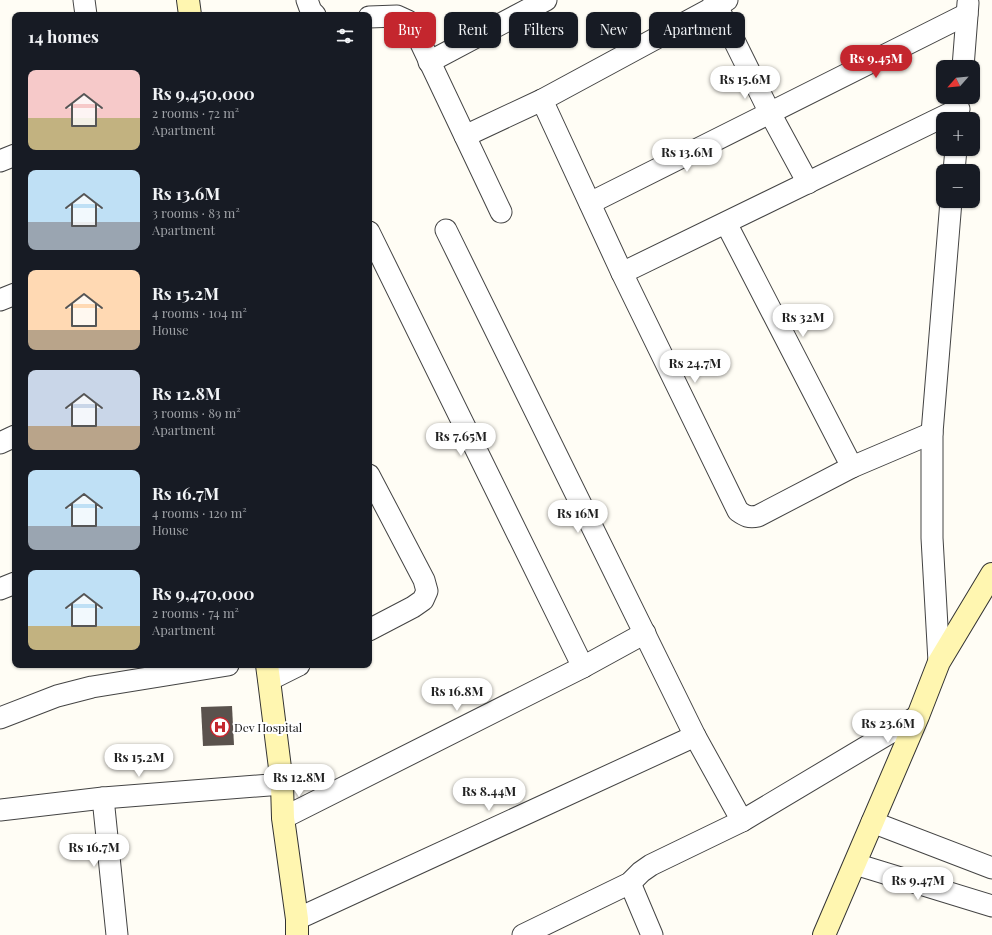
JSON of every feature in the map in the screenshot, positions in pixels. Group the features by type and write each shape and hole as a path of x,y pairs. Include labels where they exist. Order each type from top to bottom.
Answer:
{"street":[{"path":"84,0 86,12"},
{"path":"188,0 190,12"},
{"path":"307,0 312,12"},
{"path":"429,62 546,0"},
{"path":"465,136 542,100 719,2 770,113 808,183"},
{"path":"590,203 770,113 968,7"},
{"path":"964,60 968,7"},
{"path":"372,17 397,16 408,21 418,37 501,212"},
{"path":"542,100 622,273 738,511 744,516 752,518 758,516 852,467 932,433"},
{"path":"622,273 959,108"},
{"path":"0,161 12,156"},
{"path":"939,662 932,538 932,433 950,208"},
{"path":"726,223 852,467"},
{"path":"446,230 645,633 694,736 742,821"},
{"path":"372,238 583,667"},
{"path":"0,300 12,295"},
{"path":"0,443 12,437"},
{"path":"372,481 424,580 427,591 423,600 413,608 372,628"},
{"path":"824,935 918,716 939,662 992,574"},
{"path":"0,589 12,584"},
{"path":"284,818 583,667 645,633"},
{"path":"0,718 57,696 92,687 209,668"},
{"path":"286,668 268,672 282,784 284,818 297,927 694,736"},
{"path":"523,935 630,883 651,866 742,821 918,716"},
{"path":"0,810 103,798 282,784"},
{"path":"103,798 117,935"},
{"path":"872,822 992,868"},
{"path":"854,864 992,906"},
{"path":"630,883 652,935"}],"building":[{"path":"232,706 234,745 203,746 201,707"}],"place":[{"name":"Dev Hospital","path":"220,727"}]}
